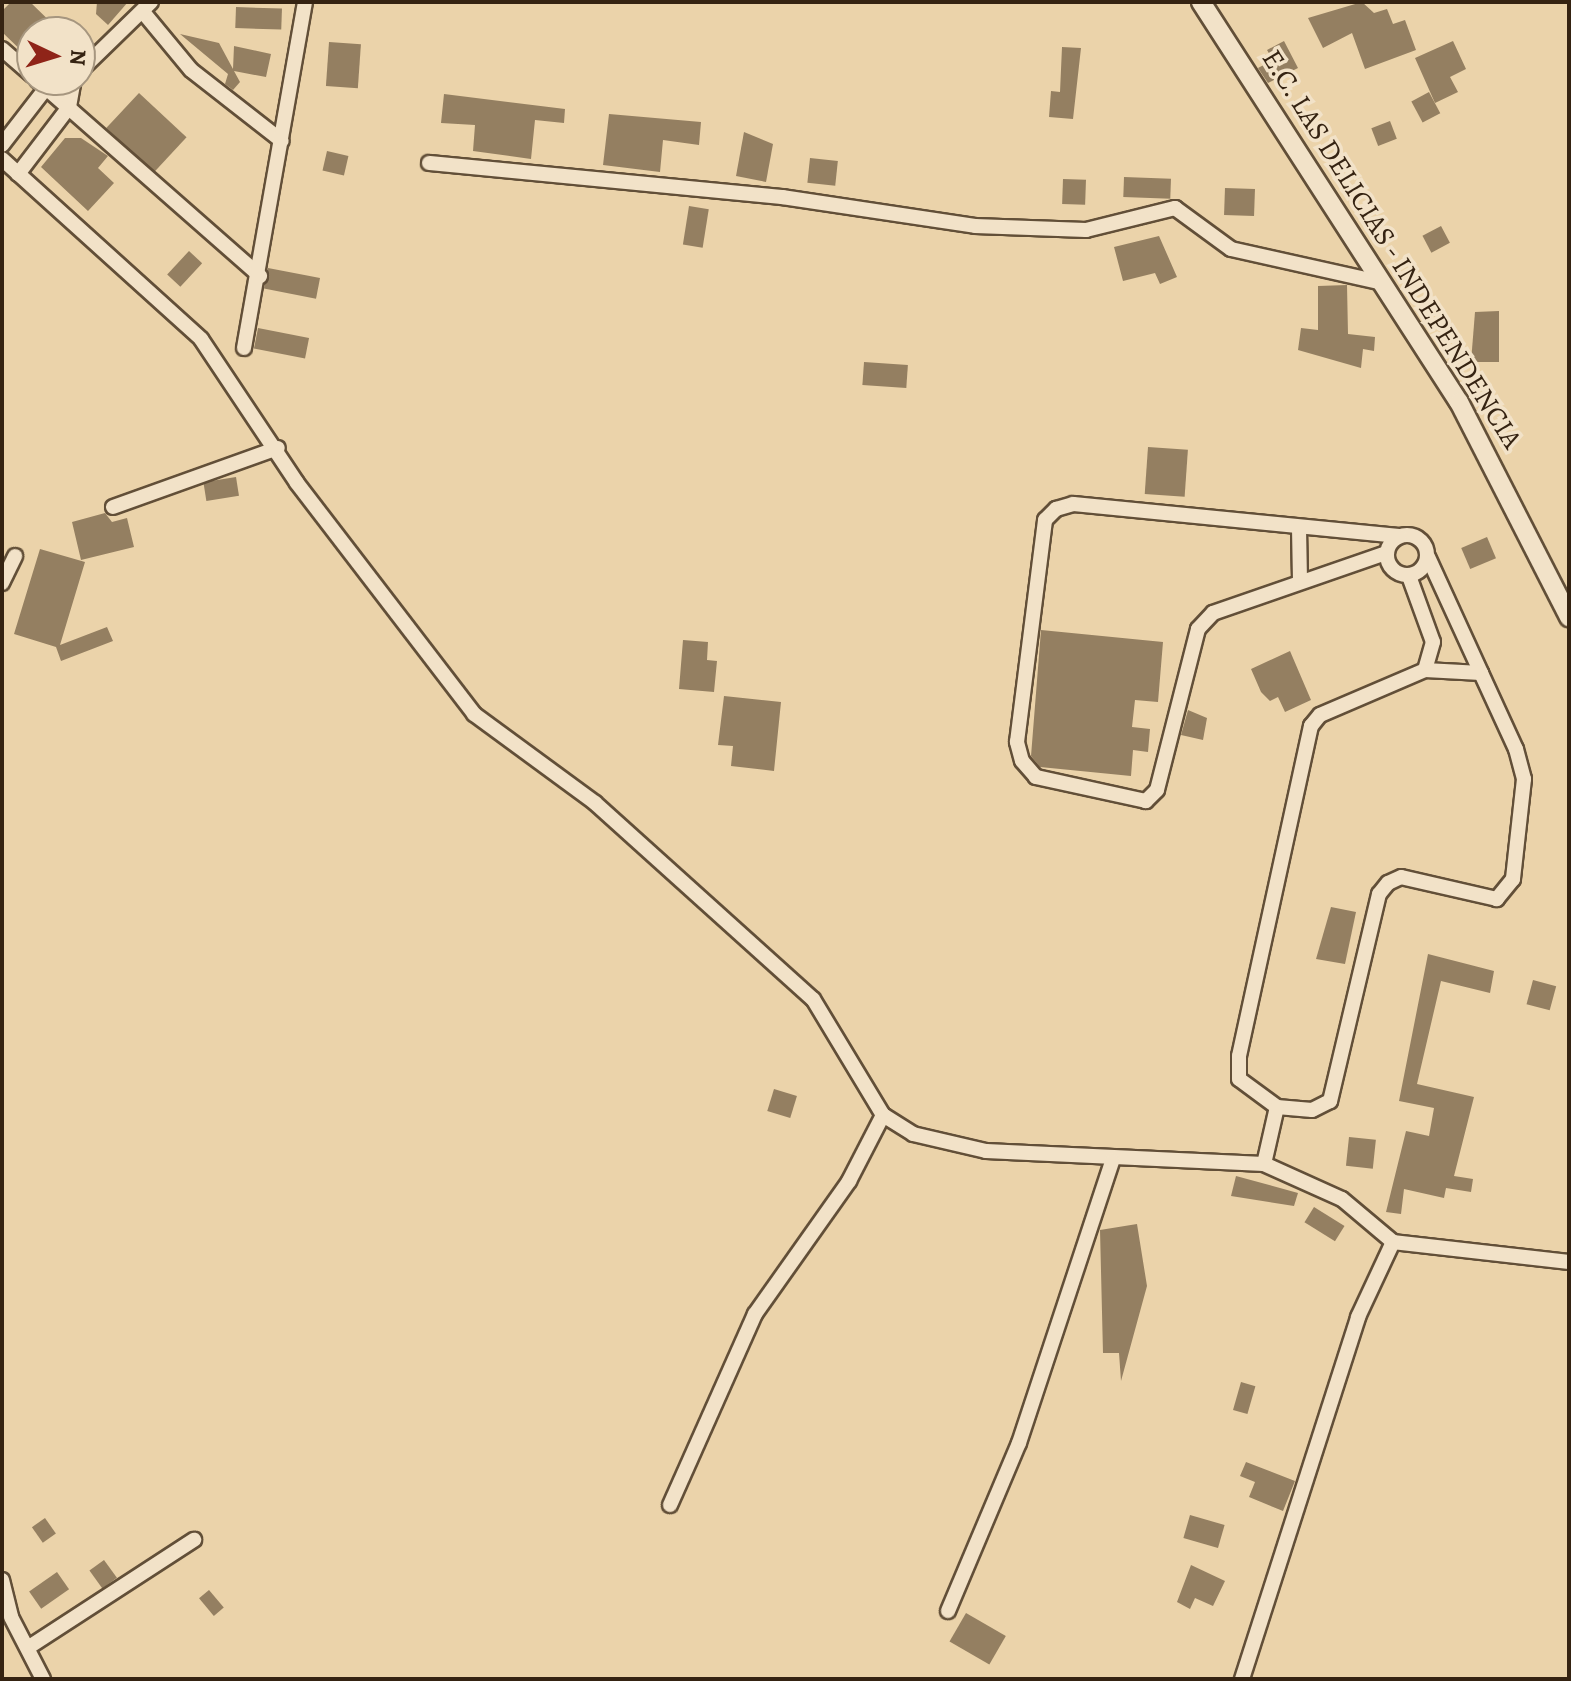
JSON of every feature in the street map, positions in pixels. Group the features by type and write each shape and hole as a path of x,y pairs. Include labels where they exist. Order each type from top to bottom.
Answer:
{"street":[{"path":"244,348 260,276 305,2"},
{"name":"E.C. LAS DELICIAS - INDEPENDENCIA","path":"1201,2 1459,402 1569,617"},
{"path":"96,56 147,7 191,70 282,141"},
{"path":"2,145 34,96"},
{"path":"56,96 260,276"},
{"path":"18,174 69,107 71,96"},
{"path":"2,159 201,339 474,714 595,803 813,999 883,1115 913,1134 986,1151 1112,1161 1264,1164 1342,1199 1393,1242 1569,1262"},
{"path":"429,163 782,197 975,226 1086,230 1175,208 1231,249 1379,282"},
{"path":"113,507 278,448"},
{"path":"1399,536 1386,553 1300,579 1213,613 1198,629 1157,790 1146,801 1036,777 1022,761 1017,742 1045,520 1056,509 1073,504 1299,528 1399,536 1419,538 1481,673 1524,779 1506,896 1401,877 1388,883 1379,894 1330,1101 1312,1110 1277,1107 1239,1079 1239,1056 1311,726 1320,715 1425,670 1481,673"},
{"path":"1299,528 1300,579"},
{"path":"1386,553 1390,567 1409,576 1433,642 1425,670"},
{"path":"2,583 15,556"},
{"path":"1409,576 1428,557"},
{"path":"1264,1164 1277,1107"},
{"path":"670,1505 755,1314 849,1181 883,1115"},
{"path":"948,1611 1019,1443 1112,1161"},
{"path":"1242,1679 1358,1317 1393,1242"},
{"path":"29,1647 194,1540"},
{"path":"2,1580 43,1679"}],"building":[{"path":"11,2 30,2 44,16 16,16 16,46 2,32 2,11"},
{"path":"97,2 128,2 108,25 96,14"},
{"path":"1362,2 1374,13 1387,9 1393,24 1405,20 1416,50 1365,69 1352,33 1323,48 1308,18"},
{"path":"236,7 282,9 281,30 235,28"},
{"path":"180,34 219,43 233,69 234,46 271,54 266,77 234,71 240,82 233,90 225,84 228,74"},
{"path":"1284,41 1298,68 1268,83 1258,68 1273,60 1267,50"},
{"path":"1453,41 1466,69 1450,77 1458,92 1435,103 1415,58"},
{"path":"329,42 361,44 358,88 326,86"},
{"path":"1062,47 1081,48 1073,119 1049,117 1051,91 1060,92"},
{"path":"1429,92 1440,113 1423,123 1411,101"},
{"path":"139,93 187,137 154,172 106,128"},
{"path":"444,94 565,109 564,123 535,120 531,159 473,151 475,125 441,123"},
{"path":"609,114 701,122 699,145 663,140 660,172 603,165"},
{"path":"1390,121 1397,139 1378,146 1371,128"},
{"path":"744,132 773,144 766,182 736,176"},
{"path":"65,138 81,138 108,156 98,168 114,183 88,211 41,167"},
{"path":"327,151 348,156 344,175 323,170"},
{"path":"810,158 838,161 835,186 807,183"},
{"path":"1124,177 1171,179 1170,199 1123,197"},
{"path":"1063,179 1086,180 1085,205 1062,204"},
{"path":"1225,188 1255,189 1254,216 1224,215"},
{"path":"689,206 709,209 703,248 683,245"},
{"path":"1441,226 1450,243 1431,253 1422,236"},
{"path":"1159,236 1177,277 1160,284 1155,273 1123,281 1114,247"},
{"path":"189,251 202,263 180,287 167,274"},
{"path":"268,268 320,278 316,299 264,289"},
{"path":"1347,285 1348,334 1375,337 1374,351 1363,349 1361,368 1298,350 1301,328 1318,330 1318,286"},
{"path":"1499,311 1499,362 1471,362 1475,312"},
{"path":"258,328 309,338 305,359 254,349"},
{"path":"864,362 908,365 906,388 862,385"},
{"path":"1148,447 1188,450 1185,497 1145,494"},
{"path":"236,477 239,496 206,501 203,482"},
{"path":"105,513 112,522 127,518 134,547 81,560 72,522"},
{"path":"1487,537 1496,558 1470,569 1461,548"},
{"path":"40,549 85,562 60,645 107,627 113,641 61,661 56,647 14,634"},
{"path":"1041,630 1163,642 1158,702 1135,700 1132,727 1150,729 1148,752 1133,750 1131,776 1040,767 1031,756"},
{"path":"683,640 708,642 707,660 717,661 714,692 679,689"},
{"path":"1290,651 1311,700 1285,712 1278,697 1270,701 1261,692 1251,669"},
{"path":"724,696 781,702 774,771 731,766 733,746 718,745"},
{"path":"1188,710 1207,718 1203,740 1181,735"},
{"path":"1331,907 1356,912 1345,964 1316,959"},
{"path":"1428,954 1494,971 1490,993 1441,981 1417,1084 1474,1097 1454,1176 1473,1179 1471,1192 1446,1188 1444,1198 1404,1189 1401,1214 1386,1212 1406,1131 1429,1136 1434,1108 1399,1101"},
{"path":"1533,980 1556,986 1550,1010 1527,1004"},
{"path":"774,1089 797,1096 790,1118 767,1111"},
{"path":"1349,1137 1376,1140 1373,1169 1346,1166"},
{"path":"1236,1176 1298,1193 1294,1206 1231,1196"},
{"path":"1314,1207 1345,1226 1335,1241 1304,1222"},
{"path":"1137,1224 1147,1286 1121,1381 1119,1353 1103,1353 1100,1230"},
{"path":"1241,1382 1255,1386 1247,1414 1233,1410"},
{"path":"1246,1462 1295,1481 1283,1511 1249,1497 1255,1482 1240,1476"},
{"path":"1190,1515 1225,1525 1218,1548 1183,1538"},
{"path":"45,1518 56,1534 43,1543 32,1527"},
{"path":"104,1560 117,1578 102,1588 89,1571"},
{"path":"1191,1565 1225,1581 1213,1606 1195,1598 1190,1609 1177,1602"},
{"path":"57,1572 69,1589 41,1609 29,1592"},
{"path":"209,1590 224,1608 214,1616 199,1598"},
{"path":"966,1613 1006,1636 989,1665 950,1642"}]}
